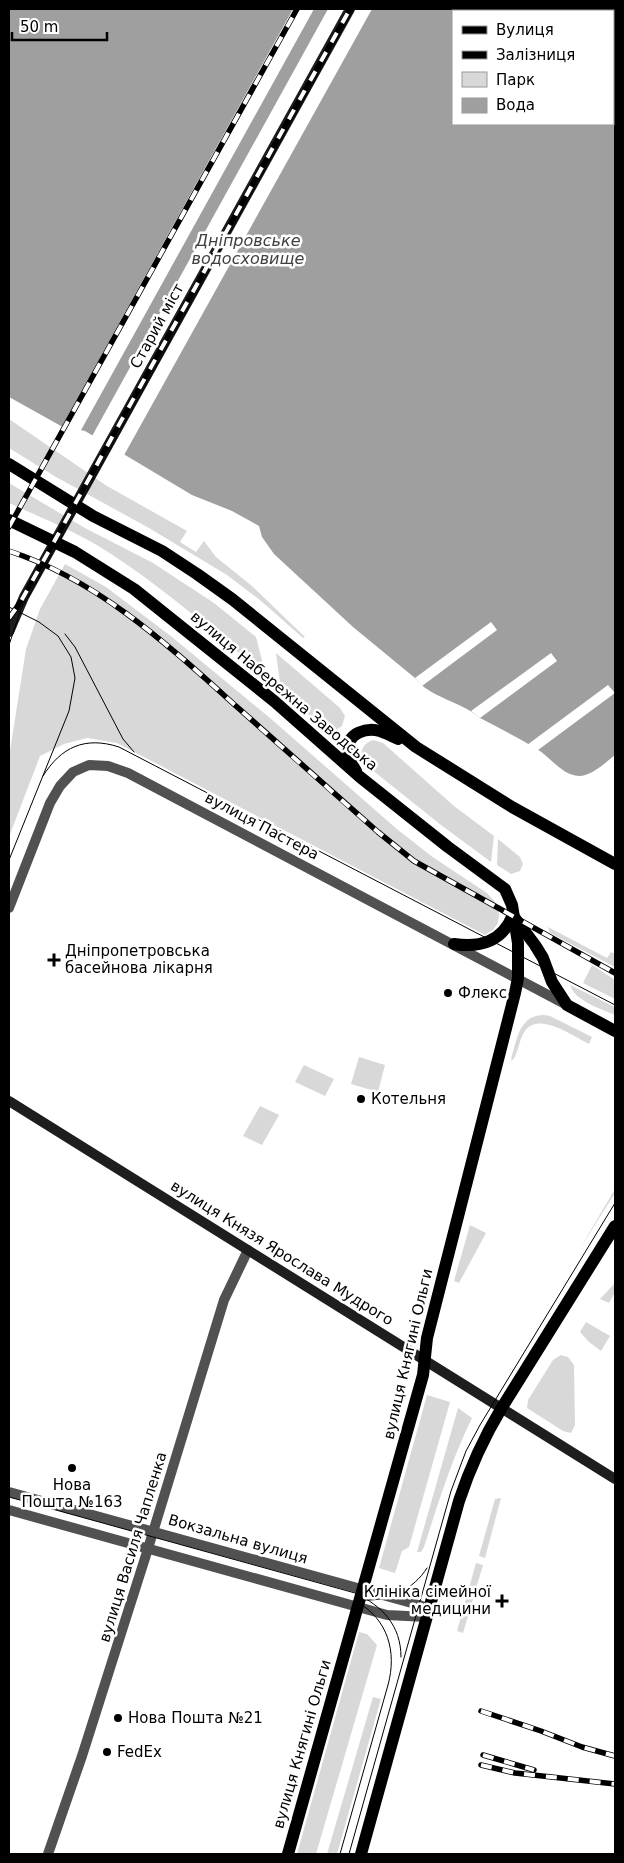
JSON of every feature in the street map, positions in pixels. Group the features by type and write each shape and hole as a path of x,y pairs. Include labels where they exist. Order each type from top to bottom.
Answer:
{"main road":[{"name":"Старий міст","path":"9,632 24,597 350,9"},
{"path":"9,464 93,516 162,551 197,574 232,599 416,747 512,807 615,864"},
{"name":"вулиця Набережна Заводська","path":"9,520 75,552 134,589 274,701 360,778 505,889 512,905 513,915"},
{"path":"360,778 349,758 347,748 352,738 359,731 380,731 416,747"},
{"path":"454,944 466,946 480,945 491,941 509,926 513,915"},
{"path":"513,915 535,945 552,982 567,1005 615,1030"},
{"name":"вулиця Княгині Ольги","path":"288,1854 423,1375 427,1338 518,978 518,943 513,915"},
{"name":"вулиця Князя Ярослава Мудрого","path":"9,1100 615,1479"},
{"path":"361,1854 469,1472 484,1438 501,1409 615,1226"}],"street":[{"name":"вулиця Пастера","path":"9,908 50,803 60,786 73,772 90,765 108,766 128,773 567,1005"},
{"name":"вулиця Василя Чапленка","path":"48,1854 85,1747 154,1531 224,1300 248,1250"},
{"name":"Вокзальна вулиця","path":"9,1492 362,1590 428,1613"},
{"path":"9,1510 392,1616 428,1613"}],"green space":[{"path":"9,419 107,486 187,531 180,542 196,552 204,541 216,557 252,586 305,637 303,638 260,600 227,575 9,448"},
{"path":"9,483 85,528 153,563 214,603 256,637 266,676 189,611 129,566 84,538 9,503"},
{"path":"65,564 106,587 172,637 270,718 398,830 434,858 487,893 495,902 499,914 498,923 493,930 485,935 117,743 87,738 64,744 40,756 9,837 9,757 26,649 40,609"},
{"path":"276,653 340,708 345,716 342,726 334,731 324,728 281,690"},
{"path":"373,740 383,743 454,806 494,836 491,862 366,765 362,757 362,750 366,744"},
{"path":"498,839 520,857 523,864 520,871 511,874 497,865"},
{"path":"548,927 607,958 611,952 615,954 615,967 550,933"},
{"path":"592,965 615,980 615,999 583,983"},
{"path":"570,985 615,1007 615,1015 577,996"},
{"path":"544,1015 550,1016 592,1037 589,1044 557,1027 539,1024 531,1026 525,1031 513,1060 511,1059 517,1037 524,1024 529,1019"},
{"path":"359,1057 385,1065 378,1092 351,1084"},
{"path":"304,1065 334,1079 325,1096 295,1082"},
{"path":"260,1106 279,1115 262,1145 243,1136"},
{"path":"615,1189 615,1193 579,1250"},
{"path":"470,1225 486,1233 459,1283 454,1281"},
{"path":"615,1283 615,1292 609,1303 600,1299"},
{"path":"586,1322 610,1336 601,1351 580,1332"},
{"path":"561,1355 568,1357 574,1365 575,1425 571,1433 563,1431 527,1408 528,1400 553,1360"},
{"path":"427,1395 450,1402 409,1547 402,1551 395,1573 379,1568"},
{"path":"458,1408 472,1418 452,1465 424,1547 421,1552 417,1552"},
{"path":"501,1498 485,1558 479,1556 495,1499"},
{"path":"476,1563 483,1565 463,1633 457,1631"},
{"path":"359,1632 367,1634 377,1645 316,1854 297,1854"},
{"path":"373,1697 381,1699 337,1854 327,1854"}],"water":[{"name":"Дніпровське водосховище","path":"9,9 615,9 615,755 603,765 589,774 579,776 567,773 530,745 421,685 353,627 274,554 262,537 259,526 232,511 192,495 85,431 61,426 9,397"}],"pier":[{"path":"293,9 314,9 80,432 61,428"},
{"path":"328,9 372,9 123,457 91,438"},
{"path":"491,622 497,630 422,686 415,678"},
{"path":"551,653 557,661 480,718 471,711"},
{"path":"608,685 615,693 538,750 527,745"}],"tram line":[{"path":"9,645 21,609 354,9"},
{"path":"9,607 39,622 58,636 71,657 75,678 69,711 9,860"},
{"path":"65,634 75,647 123,739 134,752"},
{"path":"43,776 58,758 75,746 95,743 119,747 615,1005"},
{"path":"349,1854 451,1491 466,1451 615,1203"},
{"path":"9,1497 355,1593 374,1604 394,1626 398,1635 401,1657"},
{"path":"365,1600 392,1596 408,1588 427,1568"},
{"path":"340,1854 391,1673 390,1649 383,1627 368,1609 357,1602"}],"railway":[{"path":"9,527 297,9"},
{"path":"9,618 20,603 350,9"},
{"path":"9,551 42,563 72,579 130,616 184,660 378,832 414,861 615,973"},
{"path":"481,1711 582,1747 615,1756"},
{"path":"483,1755 534,1770"},
{"path":"481,1765 515,1773 615,1784"}],"place":[{"name":"Дніпропетровська басейнова лікарня","path":"54,960"},
{"name":"Флекс","path":"448,993"},
{"name":"Котельня","path":"361,1099"},
{"name":"Нова Пошта №163","path":"72,1468"},
{"name":"Клініка сімейної медицини","path":"502,1601"},
{"name":"Нова Пошта №21","path":"118,1718"},
{"name":"FedEx","path":"107,1752"}]}
